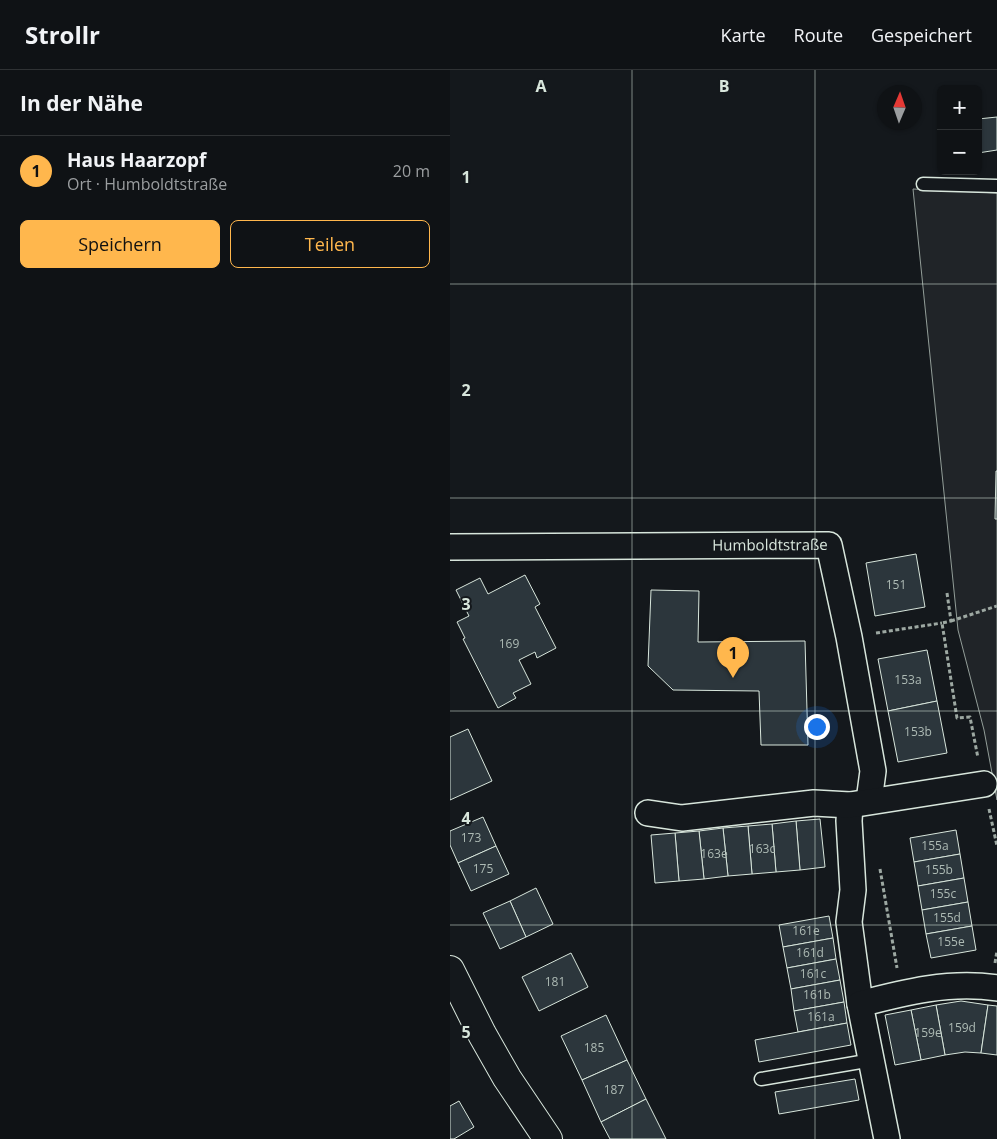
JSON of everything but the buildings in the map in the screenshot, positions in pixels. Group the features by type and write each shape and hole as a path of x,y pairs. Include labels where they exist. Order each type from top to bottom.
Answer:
{"street":[{"name":"Humboldtstraße","path":"450,547 829,545 849,637 873,771 860,803 849,822 853,890 849,922 860,1004 887,1139"},
{"path":"648,813 682,818 814,803 860,803 984,784"},
{"path":"450,970 482,1034 507,1078 548,1139"},
{"path":"860,1004 901,993 953,986 997,988"}],"lane":[{"path":"923,184 997,186"},
{"path":"761,1079 872,1060"}],"path":[{"path":"947,594 952,621"},
{"path":"849,637 952,621 997,606"},
{"path":"942,623 957,718 970,717 997,846"},
{"path":"880,868 901,993"}],"shaded area":[{"path":"913,189 997,193 997,800 984,730 958,630"}],"place":[{"name":"Haus Haarzopf","path":"733,678"}]}
